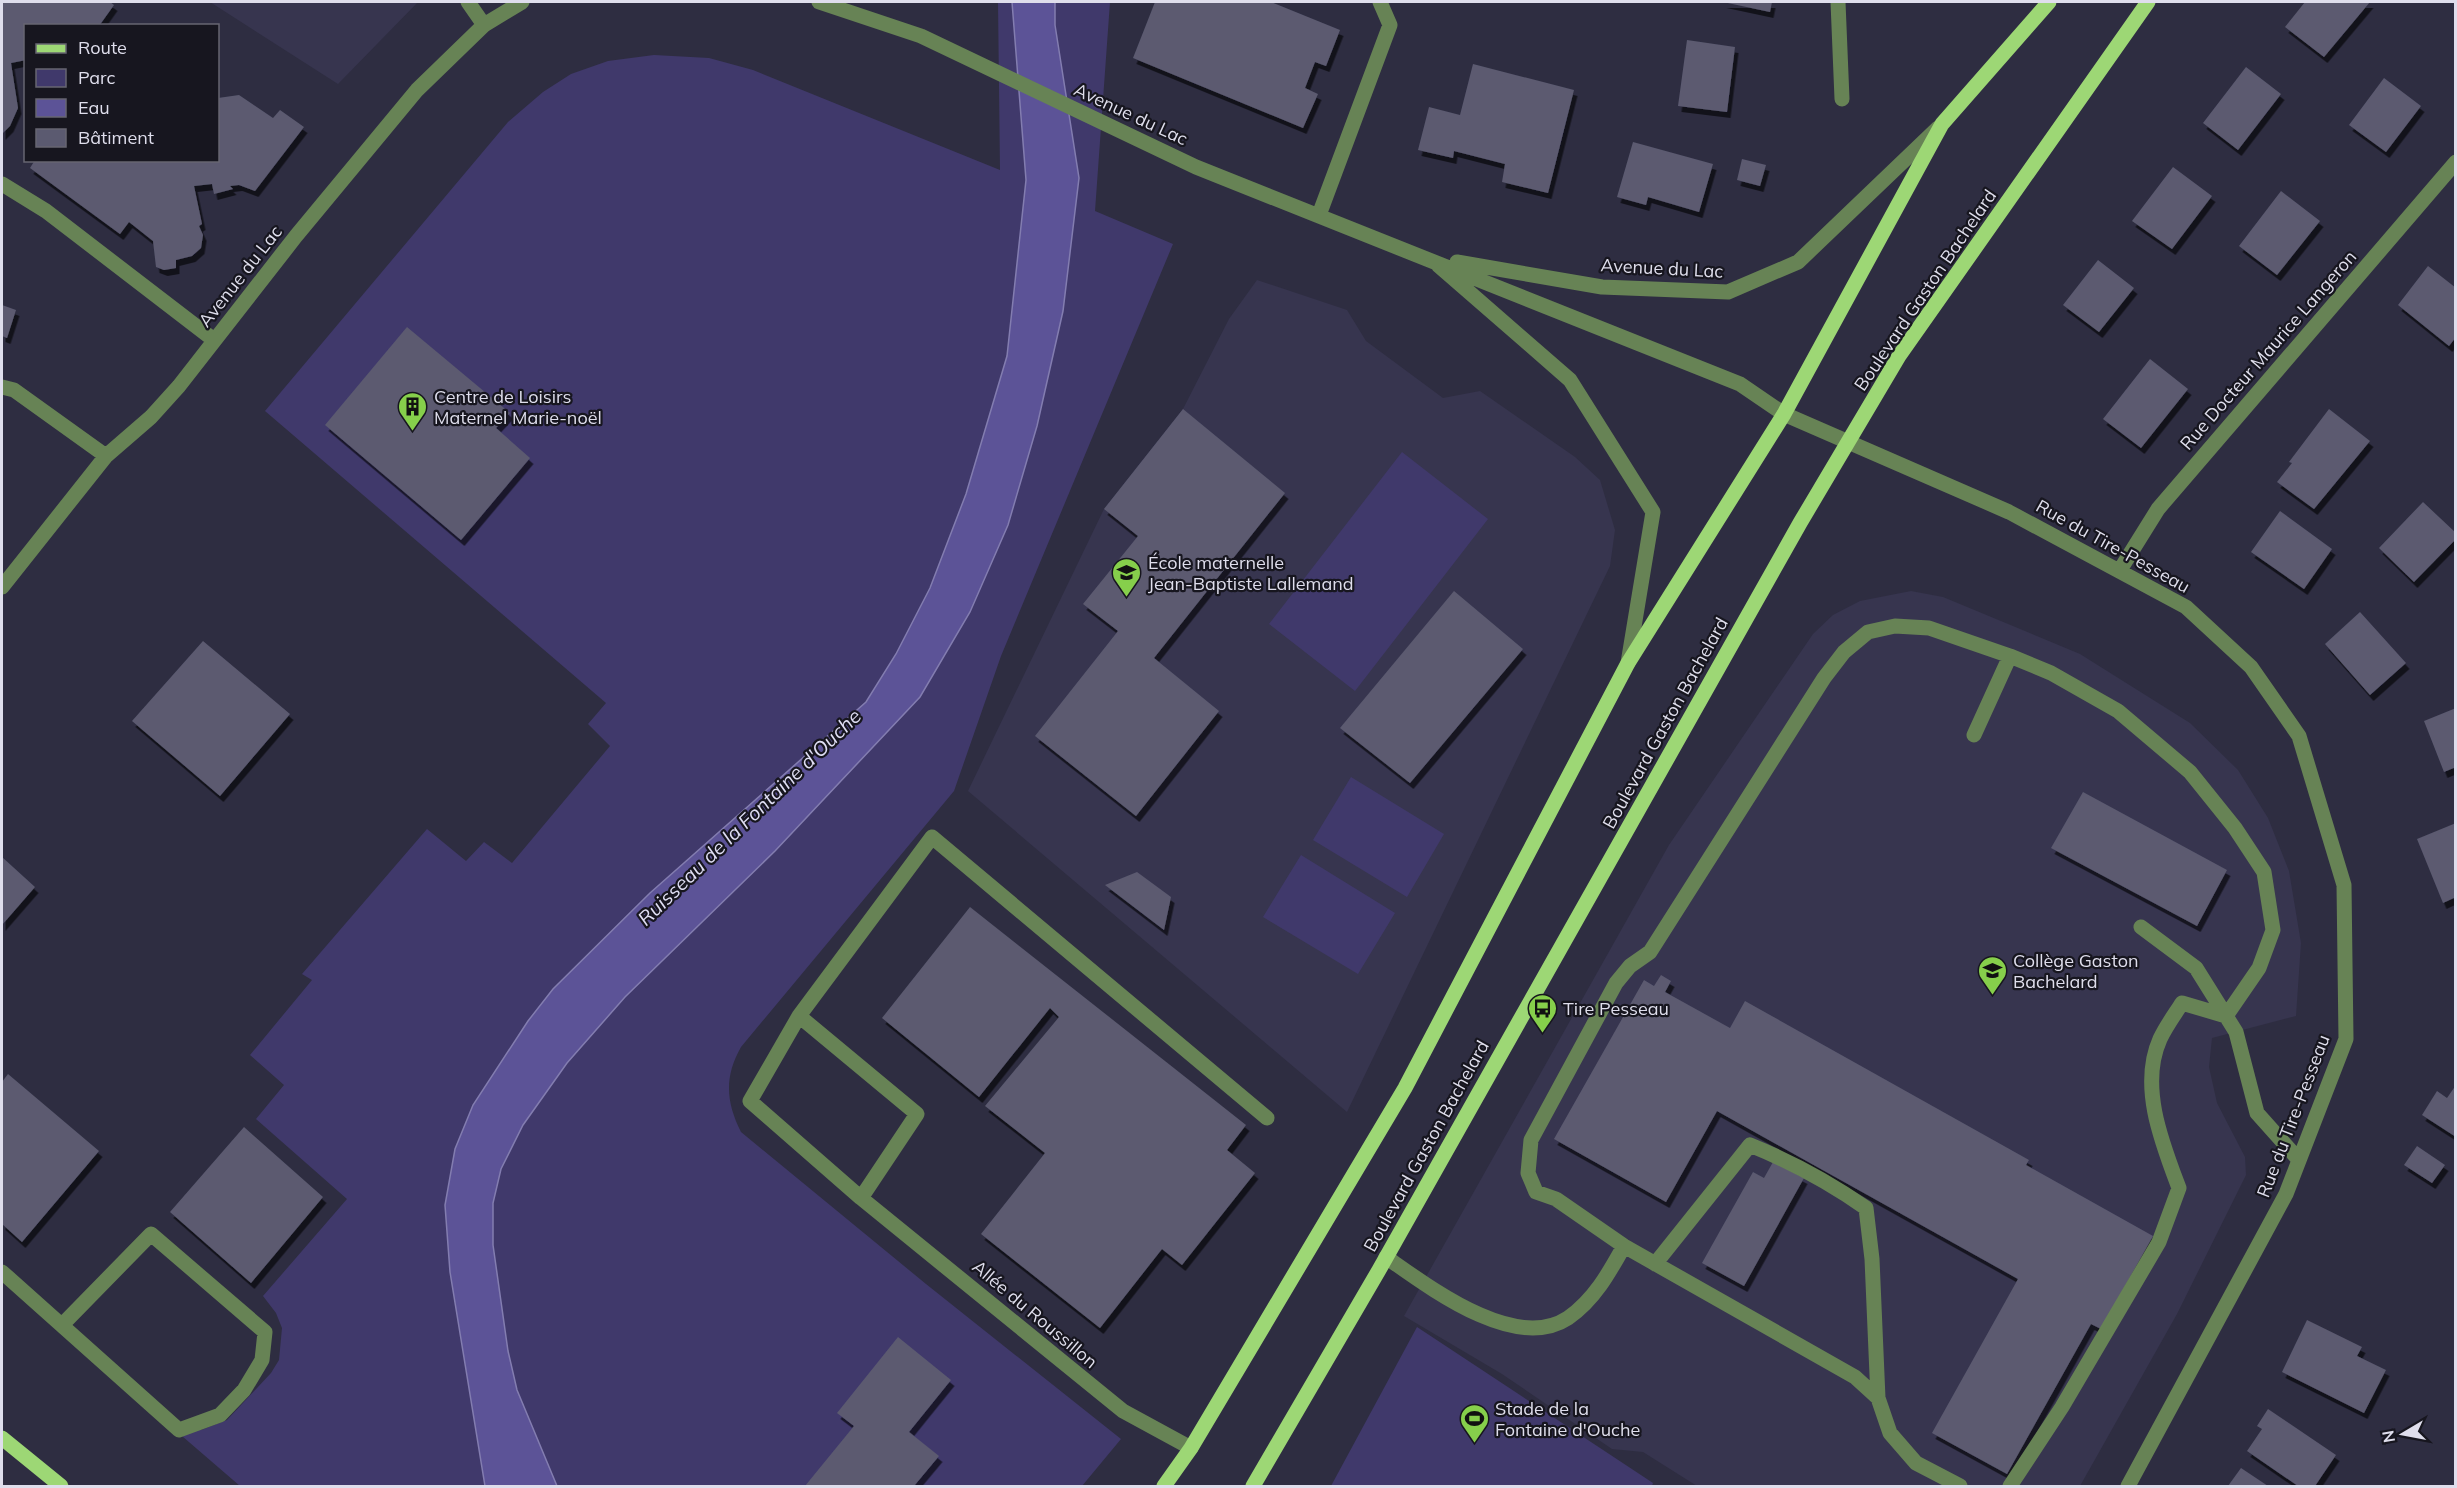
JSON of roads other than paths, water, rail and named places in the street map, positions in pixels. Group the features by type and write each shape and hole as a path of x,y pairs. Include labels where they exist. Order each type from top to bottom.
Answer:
{"main road":[{"path":"1164,1486 1191,1448 1405,1088 1628,663 1784,414 1942,124 2049,2"},
{"name":"Boulevard Gaston Bachelard","path":"1253,1486 1386,1257 1800,523 1899,356 2148,2"},
{"path":"2,1438 61,1486"}],"street":[{"path":"468,2 484,25"},
{"name":"Avenue du Lac","path":"2,587 106,456 151,417 417,90 484,25 522,2"},
{"name":"Avenue du Lac","path":"819,2 921,36 1196,167 1428,257 1740,384 1784,414"},
{"path":"1319,215 1390,25 1380,2"},
{"path":"1838,2 1842,99"},
{"name":"Avenue du Lac","path":"1428,257 1602,287 1728,292 1798,262 1942,124"},
{"name":"Rue Docteur Maurice Langeron","path":"2120,570 2158,509 2456,162"},
{"path":"2,184 46,211 214,340"},
{"name":"Avenue du Lac","path":"1428,257 1570,380 1653,512 1628,663"},
{"path":"2,387 14,390 106,456"},
{"name":"Rue du Tire-Pesseau","path":"1784,414 2008,512 2186,607 2243,660 2299,736 2344,885 2346,1039 2286,1194 2128,1486"},
{"path":"1878,1398 1855,1377 1624,1246 1556,1199 1536,1192 1528,1173 1531,1140 1616,983 1630,966 1650,952 1824,678 1845,652 1868,632 1895,626 1929,628 2010,656 2051,673 2118,711 2190,772 2235,828 2264,872 2273,930 2259,968 2226,1016"},
{"path":"1974,735 2010,656"},
{"name":"Allée du Roussillon","path":"1191,1448 1123,1411 861,1198 750,1101 799,1016 932,837 1267,1118"},
{"path":"2141,927 2196,968 2236,1032 2257,1113 2299,1160"},
{"path":"2010,1486 2062,1407 2159,1242 2179,1188 2165,1150 2155,1111 2151,1075 2160,1039 2182,1003 2226,1016"},
{"path":"799,1016 916,1114 861,1198"},
{"path":"1655,1264 1750,1145 1791,1162 1834,1186 1866,1208 1872,1259 1878,1398 1890,1433 1916,1463 1960,1486"},
{"path":"2,1272 179,1430 220,1414 244,1390 262,1360 265,1332 151,1234 62,1325"},
{"path":"1386,1257 1429,1286 1497,1324 1534,1328 1567,1319 1599,1288 1624,1246"}],"water":[{"name":"Ruisseau de la Fontaine d'Ouche","path":"1012,2 1055,2 1055,25 1079,178 1063,311 1037,426 1008,525 970,612 920,697 775,851 625,997 567,1063 523,1125 501,1169 493,1203 493,1245 508,1351 517,1390 557,1486 485,1486 450,1272 445,1205 455,1149 473,1105 528,1021 553,989 650,893 866,702 896,654 930,588 966,494 1007,356 1026,180"}],"place":[{"name":"Centre de Loisirs Maternel Marie-noël","path":"413,432"},
{"name":"École maternelle Jean-Baptiste Lallemand","path":"1127,598"},
{"name":"Collège Gaston Bachelard","path":"1992,996"},
{"name":"Tire Pesseau","path":"1542,1034"},
{"name":"Stade de la Fontaine d'Ouche","path":"1474,1444"}]}
